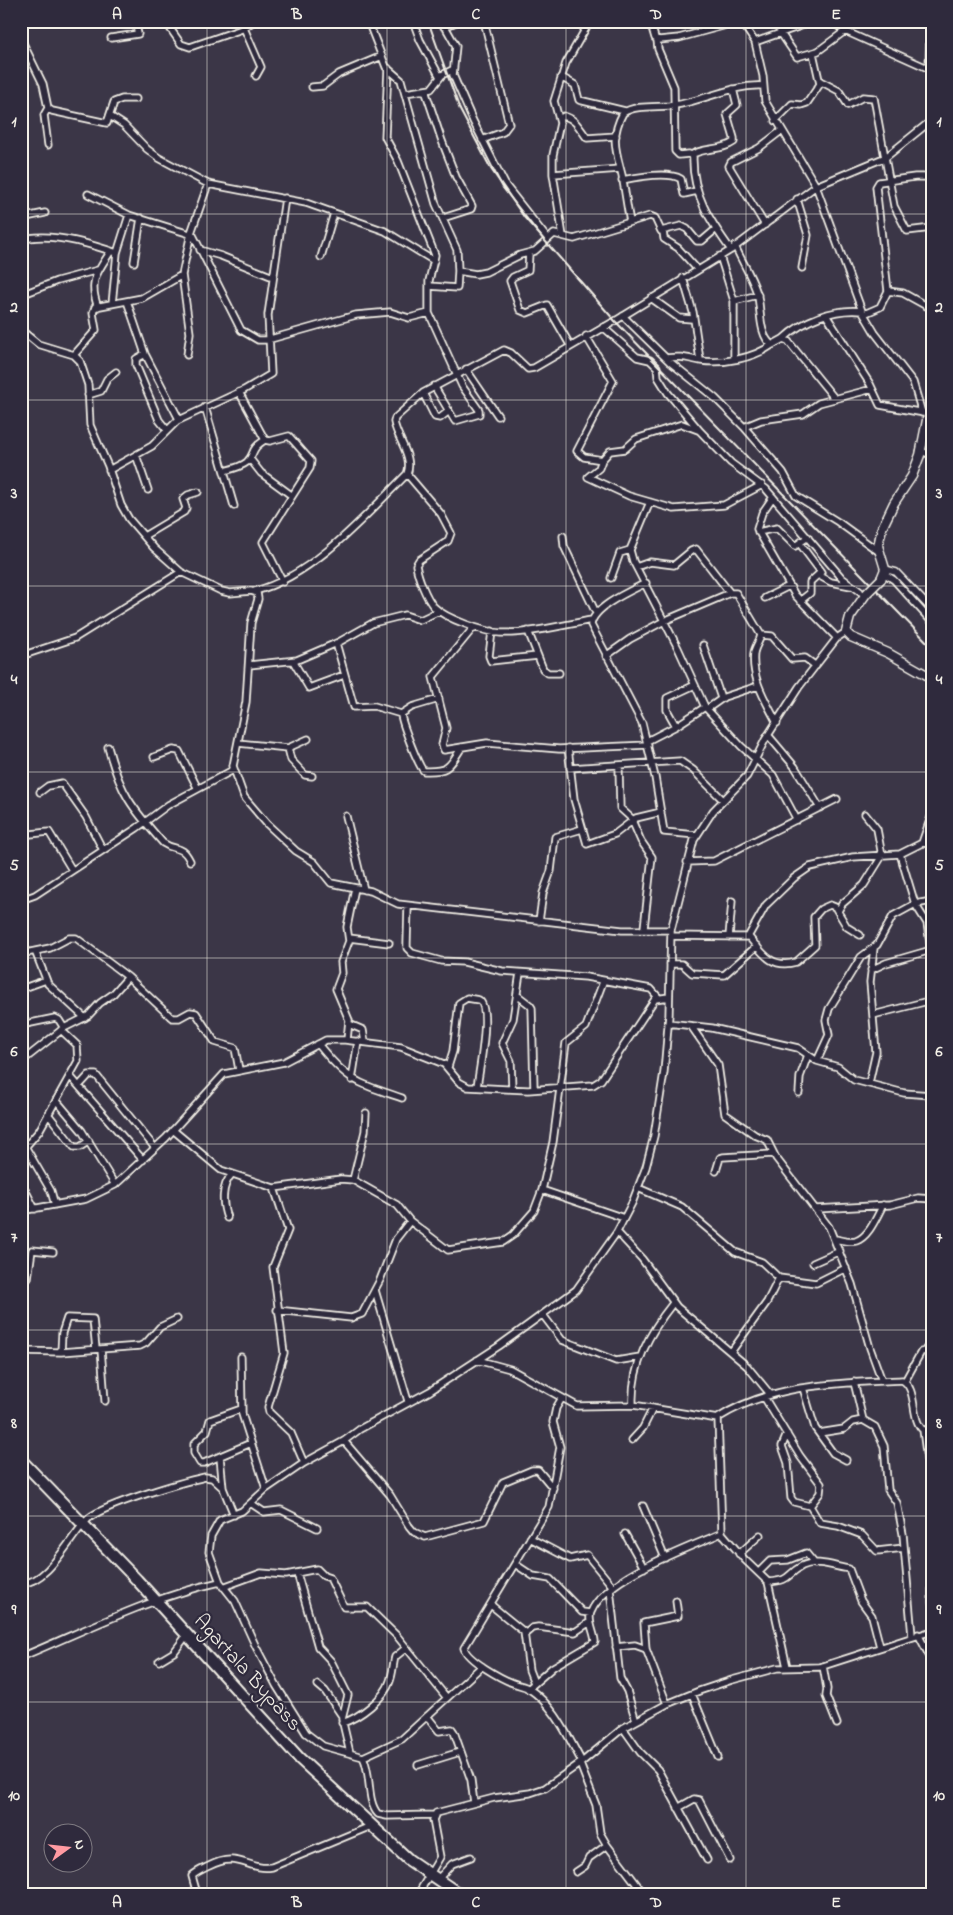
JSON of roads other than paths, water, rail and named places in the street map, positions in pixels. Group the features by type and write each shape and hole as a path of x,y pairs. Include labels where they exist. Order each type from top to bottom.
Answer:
{"highway":[{"name":"Agartala Bypass","path":"21,1460 156,1600 300,1759 371,1826 428,1874 459,1894"}],"street":[{"path":"111,38 138,34 135,21"},
{"path":"166,21 182,44 190,47 244,28 254,21"},
{"path":"368,21 388,68 400,78 436,204 457,250 457,288 429,286"},
{"path":"413,21 420,40 440,77"},
{"path":"458,21 443,24 456,46 456,57 452,70 482,140 506,186 547,238"},
{"path":"482,140 503,132 509,124 484,21"},
{"path":"563,236 553,174 552,155 560,127 554,101 561,76 590,21"},
{"path":"650,21 657,40 658,49 674,88 675,151 679,155 691,155 697,151 729,146 734,142 727,114 737,105 734,90"},
{"path":"657,40 679,38 741,21 755,42 765,101 781,132 816,186 863,313 875,333 913,382 928,412 920,451 909,482 883,524 878,551 884,574 894,580 932,622"},
{"path":"755,42 815,21"},
{"path":"831,21 845,31 930,69 930,21"},
{"path":"244,28 261,67 256,76"},
{"path":"780,32 797,57 813,53 829,45 845,31"},
{"path":"21,39 43,84 48,108 44,115 48,146"},
{"path":"776,121 792,104 801,105 808,103 820,81 813,53"},
{"path":"312,87 323,86 339,74 382,56"},
{"path":"388,68 385,137 398,161 434,252 429,286 429,313 457,374 479,413 477,416 458,421 453,418 434,386"},
{"path":"405,93 425,90 434,86 440,77 452,70"},
{"path":"561,76 575,85 579,100 625,112 674,105 746,86 763,86"},
{"path":"820,81 839,91 848,105 863,97 874,98 894,206 905,229 910,231 932,228"},
{"path":"425,90 445,150 456,177 472,206 471,209 442,218"},
{"path":"48,108 55,113 105,123 108,121 114,102 122,99 136,99"},
{"path":"625,112 621,116 616,136 615,154 620,169 630,222"},
{"path":"110,116 124,125 147,149 159,158 208,184 306,203 385,230 434,261"},
{"path":"559,119 564,116 569,118 577,124 588,138 616,136"},
{"path":"21,330 38,344 74,355 80,361 88,395 90,425 124,512 144,536 181,572 225,593 255,592 293,577 337,541 407,474 409,467 407,456 394,422 397,416 423,393 504,350 511,352 525,367 531,369 623,316 696,269 733,248 816,186 886,157 932,120"},
{"path":"765,225 729,166 731,162 759,148 781,132"},
{"path":"691,155 694,179 706,215 733,248 758,296 760,317 768,341 772,345"},
{"path":"553,174 620,169"},
{"path":"622,180 647,176 675,176 681,179 684,194 697,191"},
{"path":"666,358 687,356 700,360 734,359 756,355 783,339 799,326 826,315 863,313 880,307 888,292 876,187 879,182 890,180 932,177"},
{"path":"681,183 694,179"},
{"path":"187,355 190,333 182,275 191,233 208,184"},
{"path":"88,194 129,215 191,233 241,330 258,340 268,340 356,315 390,312 409,318 429,313"},
{"path":"109,470 152,446 179,419 239,392 271,374 272,367 268,340 272,278 285,198"},
{"path":"797,199 808,235 802,268"},
{"path":"21,218 45,213"},
{"path":"321,257 334,213"},
{"path":"98,307 92,289 98,270 114,252 129,215"},
{"path":"458,271 482,273 520,255 535,251 547,238 554,234 574,238 652,216 663,231 664,239 678,248 696,269"},
{"path":"134,262 141,218"},
{"path":"663,231 682,226 687,229 695,240 700,242 716,229"},
{"path":"21,240 38,236 90,244 114,252"},
{"path":"200,250 221,256 272,278"},
{"path":"112,304 114,252"},
{"path":"529,253 528,270 513,277 510,281 520,310 527,313 547,304 570,345"},
{"path":"720,256 734,301 734,359"},
{"path":"21,296 57,281 98,270"},
{"path":"74,355 96,330 93,309 151,293 182,275"},
{"path":"683,278 693,312 692,319 700,360"},
{"path":"888,292 903,293 932,308"},
{"path":"734,301 758,296"},
{"path":"651,298 679,318 692,319"},
{"path":"127,301 145,354 179,419"},
{"path":"826,315 880,405 928,412"},
{"path":"623,316 666,358 715,398 744,427 783,472 796,496 878,551"},
{"path":"603,327 637,357 650,360 657,368 658,377 671,396 700,431 731,463 762,485 853,587 866,595"},
{"path":"586,336 613,381 577,451 584,457 602,460"},
{"path":"783,339 788,341 835,399"},
{"path":"145,354 136,359 136,365 160,420 167,430"},
{"path":"466,369 498,416"},
{"path":"88,395 102,391 107,379 116,372"},
{"path":"744,427 761,420 803,414 815,404 872,389"},
{"path":"239,392 264,440"},
{"path":"423,393 437,418 449,411"},
{"path":"205,407 234,506"},
{"path":"700,431 682,424 636,439 625,449 610,451 602,460 600,468 588,476 589,479 601,482 629,496 674,509 718,506 730,503 762,485"},
{"path":"224,471 239,467 250,459 253,448 264,440 270,441 289,436 311,461 310,468 263,542 283,582"},
{"path":"920,451 932,455"},
{"path":"136,455 148,490"},
{"path":"250,459 261,473 292,495"},
{"path":"407,474 441,514 451,533 448,541 419,560 416,565 431,602 439,611 474,627 492,632 506,633 592,620"},
{"path":"144,536 184,512 186,508 183,499 198,492"},
{"path":"774,498 761,515 757,526 758,532 789,586 800,601 837,638"},
{"path":"650,502 630,550 636,567 646,583 706,708 744,750 757,759 776,779 797,820"},
{"path":"758,532 777,528 792,545 800,544 808,537"},
{"path":"564,536 564,546 596,613"},
{"path":"800,544 821,572 810,582 810,593 800,601"},
{"path":"612,578 620,552 630,550"},
{"path":"636,567 650,562 674,565 691,551 696,550 730,593"},
{"path":"21,656 74,638 181,572"},
{"path":"482,1666 402,1739 362,1757 324,1746 306,1733 272,1677 235,1601 222,1585 209,1552 210,1538 220,1520 234,1515 252,1504 266,1488 304,1463 344,1441 360,1429 408,1401 430,1391 543,1315 576,1290 624,1218 638,1188 654,1136 664,1072 668,1023 671,933 687,862 696,835 723,800 747,776 768,735 798,687 837,638 846,632 850,617 884,574 896,572 932,610"},
{"path":"818,575 831,582 853,587"},
{"path":"646,583 627,592 596,613 592,620 593,632 640,717 652,764 664,832 696,835"},
{"path":"764,598 789,586"},
{"path":"255,592 258,596 250,623 246,702 233,770 244,796 267,824 296,851 314,862 331,883 375,892 393,903 408,906 622,930 644,928 671,933 749,937 774,963 796,962 815,945 813,920 821,909 830,905 838,912 848,927 860,935"},
{"path":"606,656 630,639 664,621 730,593 738,595 761,634 754,655 755,673 758,686 777,723"},
{"path":"249,665 293,661 336,643 373,623 405,615 420,620 439,611"},
{"path":"474,627 433,677 446,731 442,748 446,750 487,743 568,748 647,743 721,698 758,686"},
{"path":"528,631 545,672 559,673"},
{"path":"492,632 488,656 491,662 538,656"},
{"path":"846,632 851,637 888,653 932,678"},
{"path":"761,634 772,636 792,659 805,658 816,666"},
{"path":"336,643 354,707 374,706 401,714 412,707 439,699"},
{"path":"703,645 721,698"},
{"path":"293,661 310,688 344,675"},
{"path":"676,726 667,710 667,698 695,685"},
{"path":"401,714 421,769 431,771 447,770 462,748"},
{"path":"768,735 795,767 820,808"},
{"path":"238,743 288,748 308,739"},
{"path":"108,747 114,771 126,798 163,843 186,852 190,861"},
{"path":"288,748 293,762 305,775 312,776"},
{"path":"568,748 574,799 585,842 590,844 615,834 632,820 661,812"},
{"path":"154,757 173,750 179,752 198,789"},
{"path":"570,768 619,767 680,761 693,770 723,800"},
{"path":"619,767 620,808 632,820 641,841 652,857 644,928"},
{"path":"21,900 35,895 168,805 233,770"},
{"path":"40,792 48,786 62,783 86,817 102,850"},
{"path":"687,862 714,860 837,799"},
{"path":"838,912 842,904 864,885 882,856 877,829 865,814"},
{"path":"922,843 932,814"},
{"path":"346,816 364,890"},
{"path":"539,921 543,893 551,871 555,837 582,829"},
{"path":"21,835 49,832 72,870"},
{"path":"749,937 766,905 794,878 810,868 853,857 900,854 922,843 932,844"},
{"path":"900,854 915,904 927,923 932,957"},
{"path":"347,1040 349,1024 343,1003 336,989 342,973 341,962 349,938 347,928 355,888"},
{"path":"729,937 732,901"},
{"path":"870,1083 876,1052 871,970 874,948 893,916 915,904 932,901"},
{"path":"408,906 407,943 409,951 442,961 464,962 520,972 586,977 603,982 651,989 656,992 658,997"},
{"path":"21,954 76,938 128,977 172,1018 179,1018 190,1012 196,1013 215,1042 235,1048 239,1070"},
{"path":"349,938 389,943"},
{"path":"670,964 682,964 692,973 724,975 757,946"},
{"path":"817,1061 829,1035 826,1022 829,1009 861,957 874,948"},
{"path":"871,970 886,963 931,950"},
{"path":"35,951 46,980 85,1018"},
{"path":"512,1089 511,1061 502,1043 513,1019 520,972"},
{"path":"21,1062 62,1030 85,1018 100,1003 110,997 128,977"},
{"path":"21,989 46,980"},
{"path":"173,1130 216,1167 274,1188 341,1179 353,1180 397,1205 410,1221 448,1250 499,1243 509,1238 530,1216 542,1190 553,1142 566,1043 586,1027 603,982"},
{"path":"517,995 532,1008 534,1089"},
{"path":"658,997 669,997"},
{"path":"21,1211 86,1199 115,1185 173,1130 224,1074 284,1062 326,1040 347,1040 401,1047 448,1067 459,1082 468,1086 534,1089 593,1085 601,1080 629,1035 658,997"},
{"path":"448,1067 453,1051 459,1003 467,998 479,1000 485,1007 485,1026 477,1087"},
{"path":"873,1015 932,1000"},
{"path":"21,1025 55,1018 59,1020 62,1030 78,1048 78,1061 26,1148 50,1188 55,1205"},
{"path":"668,1023 712,1028 798,1048 817,1061 838,1066 854,1080 904,1093 932,1095"},
{"path":"349,1024 363,1030 362,1042 352,1080"},
{"path":"691,1026 718,1065 725,1114 755,1135 767,1140 774,1154 826,1222 846,1268 882,1381"},
{"path":"318,1044 334,1064 352,1080 402,1098"},
{"path":"799,1093 799,1082 808,1055"},
{"path":"79,1086 89,1075 96,1075 155,1148"},
{"path":"70,1076 143,1160"},
{"path":"56,1100 89,1141 115,1185"},
{"path":"353,1180 365,1131 366,1113"},
{"path":"48,1114 74,1146 80,1147 89,1141"},
{"path":"716,1171 720,1158 723,1157 774,1154"},
{"path":"227,1218 223,1207 225,1184 232,1174"},
{"path":"21,1182 35,1209"},
{"path":"274,1188 288,1230 273,1267 284,1358 268,1402 268,1407 269,1412 291,1433 304,1463"},
{"path":"638,1188 682,1207 735,1252 762,1262 779,1278 816,1283 846,1268"},
{"path":"542,1190 624,1218"},
{"path":"816,1209 883,1205 918,1198 931,1199 932,1206"},
{"path":"835,1240 852,1242 858,1240 872,1225 883,1205"},
{"path":"278,1310 351,1318 362,1314 375,1290 396,1239 410,1221"},
{"path":"616,1232 642,1259 674,1303 751,1370 767,1396 786,1434 822,1487 820,1493 810,1506"},
{"path":"21,1278 28,1278 32,1250 53,1252"},
{"path":"812,1263 840,1251"},
{"path":"731,1352 767,1302 779,1278"},
{"path":"375,1290 408,1401"},
{"path":"633,1405 635,1369 658,1323 674,1303"},
{"path":"543,1315 562,1340 616,1361 640,1357"},
{"path":"61,1352 63,1328 67,1318 93,1319 99,1349 105,1401"},
{"path":"21,1351 61,1352 140,1346 146,1343 160,1327 177,1319"},
{"path":"905,1380 921,1352 929,1349 932,1341"},
{"path":"241,1357 242,1409 266,1488"},
{"path":"477,1360 510,1369 577,1406 633,1405 718,1419 767,1396 803,1388 854,1382 905,1380"},
{"path":"905,1380 909,1387 919,1425 923,1430 927,1460 932,1469"},
{"path":"854,1382 863,1420"},
{"path":"803,1388 813,1425 836,1456 846,1460"},
{"path":"562,1398 556,1408 553,1422 560,1447 549,1507 464,1648 467,1655 482,1666 528,1688 551,1708 581,1763 596,1805 600,1833 644,1894"},
{"path":"632,1440 643,1428 654,1408"},
{"path":"242,1409 210,1420 206,1432 194,1444 194,1453 200,1463 208,1462 251,1443"},
{"path":"718,1419 722,1533 739,1554 768,1582 787,1667"},
{"path":"819,1433 844,1429 853,1422 863,1420 875,1427 884,1446 888,1490 898,1505 915,1635 932,1661"},
{"path":"923,1430 932,1430"},
{"path":"786,1434 782,1446 787,1460 792,1501 810,1506 820,1523 838,1526 862,1536 877,1551 904,1548"},
{"path":"344,1441 390,1495 414,1532 425,1537 484,1521 502,1482 532,1470 538,1470 553,1488"},
{"path":"787,1460 800,1456"},
{"path":"220,1457 223,1488 234,1515"},
{"path":"21,1583 34,1580 42,1573 68,1547 91,1517 118,1504 200,1478 212,1478 223,1488"},
{"path":"252,1504 264,1512 281,1510 317,1528"},
{"path":"643,1506 665,1558"},
{"path":"528,1688 553,1667 593,1645 595,1639 590,1622 590,1613 596,1603 612,1588 644,1568 722,1533"},
{"path":"625,1534 644,1568"},
{"path":"739,1554 760,1535"},
{"path":"530,1538 570,1558 583,1555 590,1556 612,1588 616,1647 621,1682 628,1691 636,1721"},
{"path":"759,1572 770,1561 788,1560 806,1553 815,1564"},
{"path":"515,1564 533,1576 550,1579 582,1612 590,1613"},
{"path":"768,1582 787,1580 802,1566 815,1564 851,1571 860,1599 872,1616 880,1646"},
{"path":"21,1657 183,1590 222,1585 260,1573 286,1575 317,1569 324,1576 328,1576 342,1606 347,1608 367,1607 406,1648 447,1698"},
{"path":"297,1573 318,1647 331,1661 348,1695 342,1719"},
{"path":"932,1578 932,1603"},
{"path":"667,1704 646,1650 644,1623 678,1616 676,1601"},
{"path":"491,1604 525,1634 529,1670 534,1683"},
{"path":"525,1634 532,1628 538,1627 575,1632 590,1622"},
{"path":"362,1757 369,1774 372,1804 378,1814 387,1816 434,1815 474,1803 535,1791 558,1781 623,1728 667,1704 692,1694 732,1680 787,1667 824,1666 880,1646 932,1631"},
{"path":"159,1661 174,1652 186,1635"},
{"path":"616,1647 635,1645 646,1650"},
{"path":"342,1719 354,1719 378,1699 389,1683 394,1656 406,1648"},
{"path":"824,1666 826,1696 837,1724"},
{"path":"318,1686 325,1691 342,1719 350,1754"},
{"path":"692,1694 718,1757"},
{"path":"428,1716 439,1731 452,1729 454,1732 471,1780 474,1803"},
{"path":"623,1728 640,1752 658,1770 707,1860"},
{"path":"418,1765 460,1752"},
{"path":"678,1808 694,1799 699,1800 730,1860"},
{"path":"418,1894 440,1856 434,1815"},
{"path":"197,1894 192,1876 218,1861 232,1858 264,1868 272,1867 371,1826"},
{"path":"576,1872 585,1866 589,1858 607,1845"},
{"path":"437,1880 452,1864 471,1857"}],"railway":[{"path":"428,21 460,110 491,169 524,217 615,321 932,647"}]}
